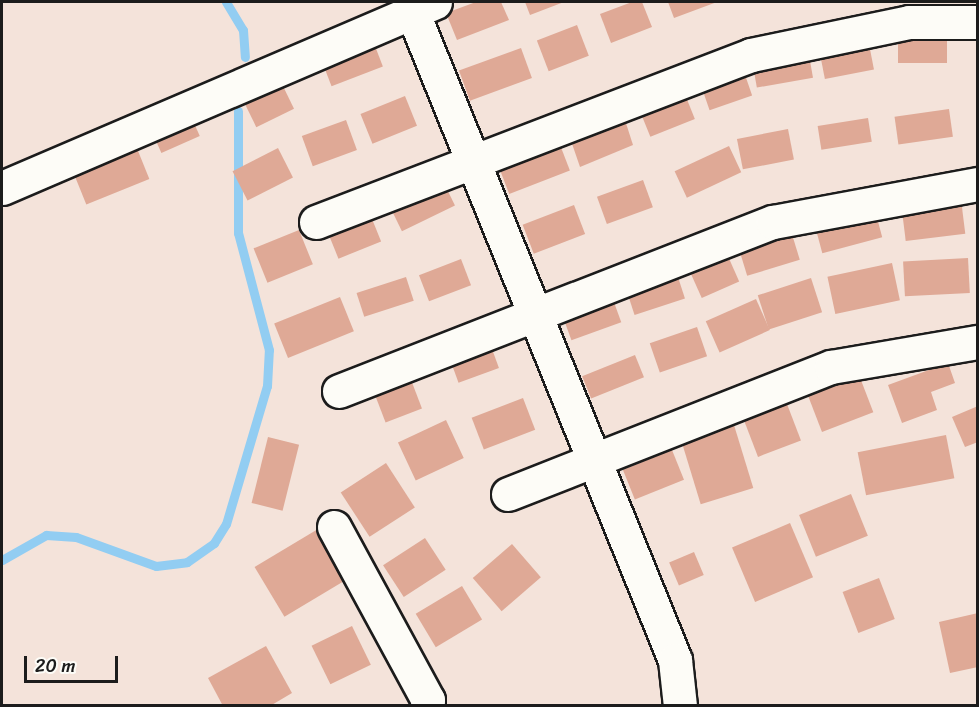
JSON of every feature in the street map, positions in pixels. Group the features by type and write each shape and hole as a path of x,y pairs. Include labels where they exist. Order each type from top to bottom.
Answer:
{"street":[{"path":"4,184 424,6 473,161 675,660 680,705"},
{"path":"316,222 751,55 909,22 978,22"},
{"path":"339,391 773,222 978,184"},
{"path":"508,494 831,367 978,342"},
{"path":"334,527 428,700 427,705"}],"building":[{"path":"476,2 501,2 509,20 457,40 446,13"},
{"path":"525,2 564,2 530,15"},
{"path":"632,2 642,2 652,27 611,43 600,14"},
{"path":"668,2 717,2 674,18"},
{"path":"577,25 589,56 549,71 537,40"},
{"path":"898,33 947,33 947,63 898,63"},
{"path":"869,44 874,70 825,79 820,54"},
{"path":"375,46 383,67 332,86 324,66"},
{"path":"521,48 532,78 470,101 459,71"},
{"path":"809,55 813,78 757,88 753,65"},
{"path":"743,69 752,95 710,110 700,84"},
{"path":"280,80 294,109 256,127 242,98"},
{"path":"684,92 695,119 650,137 639,110"},
{"path":"405,96 417,126 372,144 360,114"},
{"path":"949,109 953,137 898,144 895,117"},
{"path":"190,114 200,136 161,153 152,131"},
{"path":"624,117 633,145 580,167 569,135"},
{"path":"868,118 872,142 821,150 818,126"},
{"path":"346,120 357,150 313,166 302,136"},
{"path":"788,129 794,159 743,169 737,139"},
{"path":"557,137 570,171 509,194 496,160"},
{"path":"134,141 149,179 86,204 71,166"},
{"path":"729,146 741,172 687,198 675,171"},
{"path":"278,148 293,177 248,201 233,171"},
{"path":"643,180 653,207 607,224 597,197"},
{"path":"444,183 455,205 402,231 391,209"},
{"path":"961,199 965,234 906,241 901,206"},
{"path":"574,205 585,234 534,254 523,225"},
{"path":"368,209 381,241 338,259 325,226"},
{"path":"876,214 882,237 822,253 816,230"},
{"path":"299,230 313,264 267,283 254,248"},
{"path":"791,231 800,260 747,276 738,247"},
{"path":"727,254 739,281 702,298 690,271"},
{"path":"968,258 970,293 905,296 903,261"},
{"path":"461,259 471,285 429,301 419,275"},
{"path":"892,263 900,300 835,314 827,277"},
{"path":"676,271 685,299 635,315 626,287"},
{"path":"406,277 414,301 364,317 357,293"},
{"path":"811,278 822,312 769,330 758,295"},
{"path":"611,294 621,322 571,340 561,312"},
{"path":"340,297 354,331 288,358 274,324"},
{"path":"756,299 770,330 720,352 706,321"},
{"path":"697,327 707,356 660,373 650,343"},
{"path":"488,338 499,368 459,383 448,353"},
{"path":"635,355 644,377 591,399 582,376"},
{"path":"948,363 955,383 931,392 937,410 902,423 888,385"},
{"path":"408,372 422,408 386,422 372,386"},
{"path":"859,375 873,412 822,432 808,395"},
{"path":"523,398 535,430 484,449 472,418"},
{"path":"787,404 801,440 758,457 744,420"},
{"path":"978,406 978,442 965,447 952,417"},
{"path":"446,420 464,458 416,480 398,442"},
{"path":"734,425 753,488 701,504 681,441"},
{"path":"946,435 954,478 866,495 858,452"},
{"path":"268,437 299,445 283,511 252,503"},
{"path":"672,450 684,480 635,500 623,470"},
{"path":"386,463 415,507 370,537 341,492"},
{"path":"851,494 868,536 816,557 799,515"},
{"path":"790,523 813,577 755,602 732,548"},
{"path":"318,529 348,579 284,617 255,567"},
{"path":"425,538 446,570 404,597 383,565"},
{"path":"512,544 541,577 502,611 473,578"},
{"path":"694,552 704,575 679,586 669,563"},
{"path":"879,578 895,619 858,633 843,592"},
{"path":"462,586 482,619 436,647 416,614"},
{"path":"978,613 978,667 950,673 939,622"},
{"path":"352,626 371,665 330,684 312,646"},
{"path":"266,646 292,693 270,706 223,706 208,678"}],"waterway":[{"path":"226,2 243,30 245,57"},
{"path":"2,560 46,535 76,537 156,566 187,562 214,543 226,524 267,386 269,350 238,233 238,111"}]}
